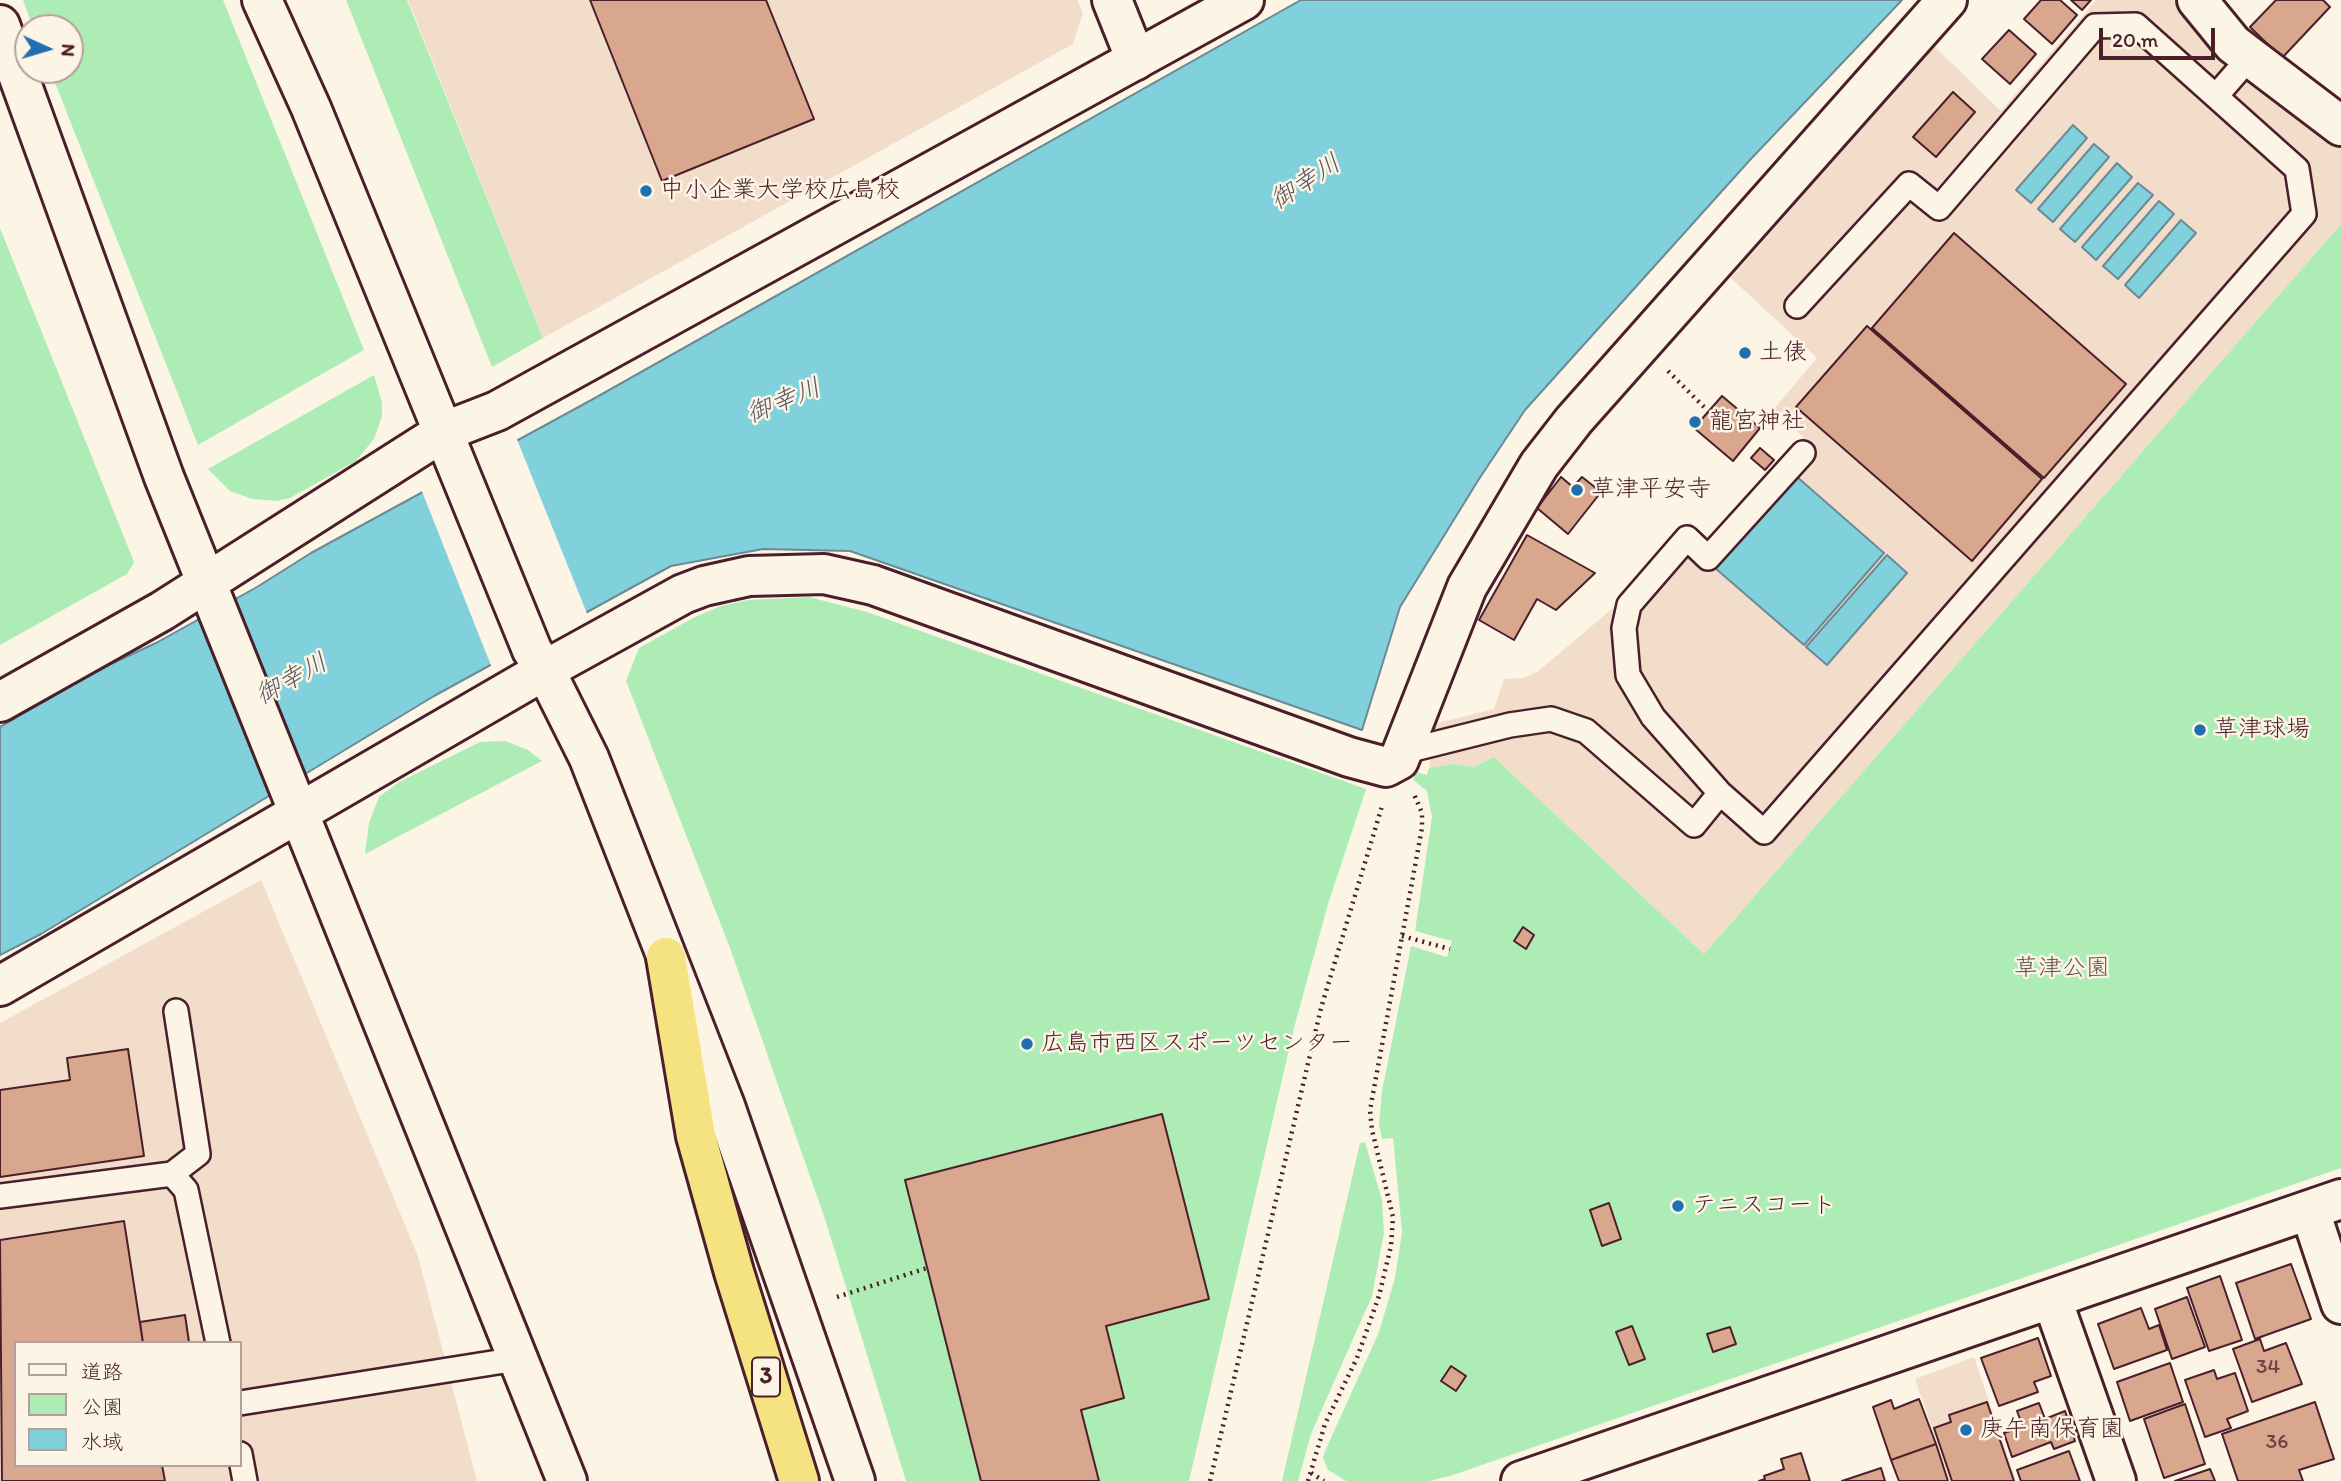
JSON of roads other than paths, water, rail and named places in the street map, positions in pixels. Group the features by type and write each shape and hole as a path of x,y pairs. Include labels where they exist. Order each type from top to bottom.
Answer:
{"highway":[{"name":"3","path":"666,957 696,1136 734,1272 799,1481"}],"street":[{"path":"262,0 311,108 538,660 589,758 725,1106 855,1481"},
{"path":"276,0 311,108"},
{"path":"1112,0 1136,60"},
{"path":"0,702 162,611 212,595 443,432 497,411 1244,0"},
{"path":"0,986 294,803 538,660 683,594 704,586 749,576 824,575 873,585 1349,757 1394,760 1467,587 1539,465 1574,420 1947,0"},
{"path":"2197,0 2233,44 2341,126"},
{"path":"0,25 164,477 566,1481"},
{"path":"0,40 22,90"},
{"path":"1521,1481 2325,1205 2341,1304"},
{"path":"2052,1299 2130,1478"}],"lane":[{"path":"1797,306 1909,184 1938,208 2095,26 2136,25 2297,169 2304,214 1765,832 1720,793 1653,717 1628,676 1625,628 1629,605 1687,538 1708,558 1803,453"},
{"path":"2216,96 2250,57"},
{"path":"1394,760 1510,725 1551,719 1586,731 1694,825 1720,793"},
{"path":"0,1196 173,1174 198,1154 176,1011"},
{"path":"173,1174 186,1189 218,1341"},
{"path":"242,1403 517,1359"}],"water":[{"name":"御幸川","path":"1301,0 1902,0 1749,161 1525,410 1400,607 1362,730 850,551 763,549 671,566 434,696 41,934 0,955 0,727 98,670 156,643 257,587 311,553 595,398"},
{"path":"2073,125 2087,138 2031,203 2016,190"},
{"path":"2094,144 2109,157 2053,222 2038,209"},
{"path":"2117,163 2132,177 2075,242 2060,229"},
{"path":"2138,183 2153,195 2096,260 2082,247"},
{"path":"2159,201 2174,214 2118,279 2103,266"},
{"path":"2181,220 2196,233 2139,298 2125,285"},
{"path":"1796,476 1884,553 1804,645 1715,568"},
{"path":"1887,555 1907,573 1827,665 1806,647"}],"place":[{"name":"中小企業大学校広島校","path":"646,191"},
{"name":"土俵","path":"1745,353"},
{"name":"龍宮神社","path":"1695,422"},
{"name":"草津平安寺","path":"1577,490"},
{"name":"草津球場","path":"2200,730"},
{"name":"広島市西区スポーツセンター","path":"1027,1044"},
{"name":"テニスコート","path":"1678,1206"},
{"name":"庚午南保育園","path":"1966,1430"}],"park label":[{"name":"草津公園","path":"2062,969"}]}
